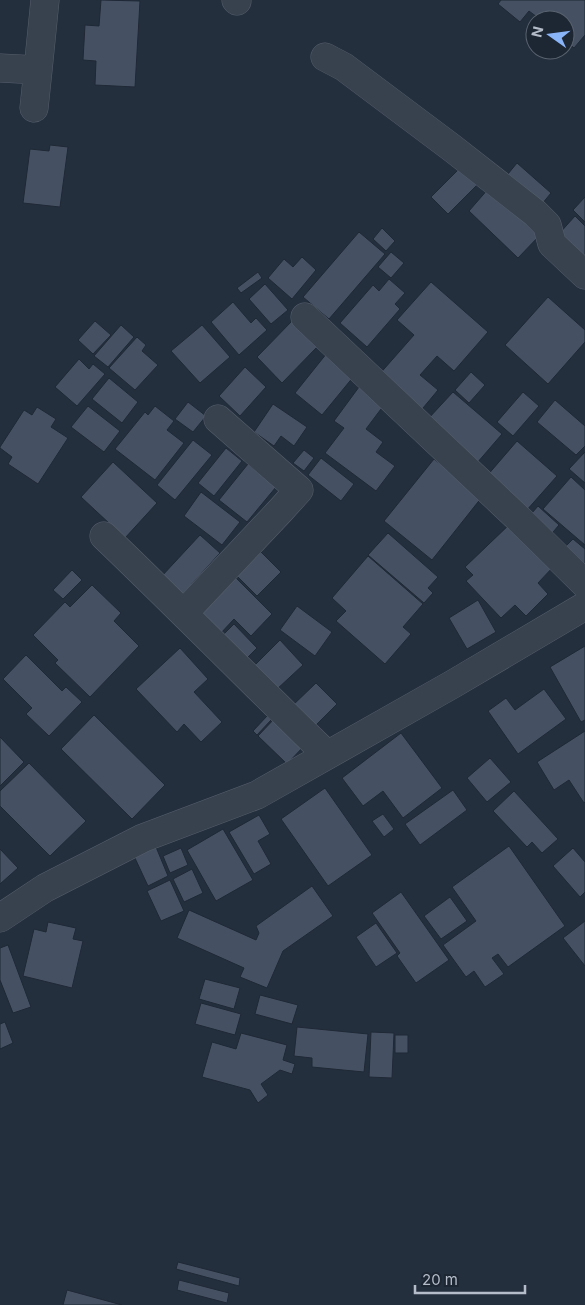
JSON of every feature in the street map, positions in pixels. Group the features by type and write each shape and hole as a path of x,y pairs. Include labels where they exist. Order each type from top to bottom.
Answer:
{"street":[{"path":"34,108 45,0"},
{"path":"324,57 352,73 535,213 547,225 552,244 585,275"},
{"path":"0,68 38,70"},
{"path":"305,317 585,584"},
{"path":"184,613 299,490 218,419"},
{"path":"104,536 327,756"},
{"path":"0,918 45,888 143,838 257,795 453,684 585,606"}],"building":[{"path":"101,0 140,1 135,87 95,85 96,61 83,60 85,25 99,26"},
{"path":"501,0 585,0 585,35 575,47 575,10 525,10 525,16 520,22 498,4"},
{"path":"50,145 68,147 60,207 23,203 30,149 49,151"},
{"path":"517,163 551,193 537,210 503,180"},
{"path":"462,166 479,183 448,214 431,197"},
{"path":"489,188 540,235 518,258 469,211"},
{"path":"585,197 585,222 573,210"},
{"path":"575,216 585,226 585,260 558,235"},
{"path":"382,228 395,241 386,251 373,239"},
{"path":"359,232 385,254 329,319 303,297"},
{"path":"391,252 404,263 391,278 378,267"},
{"path":"302,257 316,270 292,299 268,278 284,259 293,267"},
{"path":"258,272 262,278 241,293 237,288"},
{"path":"389,279 405,293 395,304 400,309 367,347 340,323 373,285 379,291"},
{"path":"431,282 488,332 454,371 437,356 420,375 438,390 418,414 377,377 414,335 397,320"},
{"path":"265,284 288,310 271,324 249,299"},
{"path":"548,297 585,330 585,342 548,384 505,345"},
{"path":"233,302 251,323 256,318 267,330 239,355 211,322"},
{"path":"95,321 111,335 93,354 78,340"},
{"path":"292,321 318,346 282,383 257,357"},
{"path":"121,325 134,337 108,367 94,356"},
{"path":"202,325 230,357 200,383 171,351"},
{"path":"137,337 146,345 142,351 158,365 135,390 109,368"},
{"path":"327,353 354,376 322,415 295,393"},
{"path":"79,359 89,369 93,364 105,374 77,406 55,387"},
{"path":"245,367 266,387 240,416 219,396"},
{"path":"471,372 485,385 469,403 455,390"},
{"path":"109,378 138,402 122,423 92,399"},
{"path":"359,387 384,405 366,429 383,442 376,452 395,466 376,491 325,453 344,428 334,421"},
{"path":"453,392 502,434 477,463 428,419"},
{"path":"523,392 539,406 513,436 497,422"},
{"path":"555,400 585,426 585,446 576,455 537,422"},
{"path":"188,402 206,416 193,432 175,419"},
{"path":"273,404 307,427 294,446 281,436 274,446 254,432"},
{"path":"88,406 120,431 104,452 71,427"},
{"path":"155,406 174,421 167,430 184,443 155,480 115,449 145,412 148,415"},
{"path":"37,407 56,419 51,427 68,438 38,484 8,464 12,457 0,448 24,410 32,415"},
{"path":"193,440 212,455 175,500 157,485"},
{"path":"517,441 557,476 526,511 486,477"},
{"path":"226,448 242,461 214,496 198,483"},
{"path":"304,450 314,458 304,471 293,463"},
{"path":"585,452 585,483 569,469"},
{"path":"321,458 354,484 341,501 308,475"},
{"path":"434,459 482,497 432,560 384,521"},
{"path":"113,462 157,503 125,538 81,497"},
{"path":"248,464 276,487 247,522 219,500"},
{"path":"571,477 585,490 585,545 543,509"},
{"path":"201,492 240,522 222,545 184,516"},
{"path":"538,506 559,525 548,538 526,520"},
{"path":"512,522 554,566 538,583 548,594 526,616 515,605 501,618 466,581 473,575 465,567"},
{"path":"388,533 438,577 428,588 433,593 424,603 368,555"},
{"path":"200,535 220,553 181,596 161,577"},
{"path":"573,539 585,549 585,574 560,552"},
{"path":"261,552 281,572 257,596 237,576"},
{"path":"368,556 423,604 403,627 411,634 385,664 336,621 346,611 332,598"},
{"path":"72,570 82,580 63,599 53,590"},
{"path":"236,578 272,614 251,636 234,619 220,634 200,615"},
{"path":"92,585 121,613 114,621 139,646 90,697 55,663 58,660 33,635 65,602 70,607"},
{"path":"478,600 496,632 467,649 449,618"},
{"path":"297,606 332,632 315,656 280,630"},
{"path":"234,624 257,648 244,661 221,637"},
{"path":"280,640 303,665 276,690 254,666"},
{"path":"585,646 585,720 581,722 550,667"},
{"path":"180,648 208,679 194,692 222,722 201,742 184,724 177,732 136,689"},
{"path":"26,655 62,691 66,687 82,702 49,736 26,714 32,708 3,679"},
{"path":"316,683 337,704 313,728 291,707"},
{"path":"544,689 566,719 518,754 488,711 506,698 515,710"},
{"path":"94,715 165,785 132,819 61,749"},
{"path":"267,716 271,720 257,735 253,731"},
{"path":"275,718 304,746 287,764 258,736"},
{"path":"585,731 584,803 569,780 554,790 537,762"},
{"path":"401,733 442,788 403,818 383,791 363,806 342,778"},
{"path":"0,737 24,762 0,786"},
{"path":"490,758 511,782 487,802 467,778"},
{"path":"29,763 86,821 50,856 0,806 0,791"},
{"path":"325,788 372,855 328,886 281,819"},
{"path":"453,790 467,810 420,845 405,824"},
{"path":"514,791 558,839 542,853 532,842 527,847 493,811"},
{"path":"383,814 394,829 384,837 372,821"},
{"path":"259,815 270,834 258,841 271,864 254,874 229,832"},
{"path":"223,829 253,880 216,901 187,850"},
{"path":"509,846 565,926 508,967 498,954 492,958 504,974 485,987 474,971 466,977 443,945 476,921 452,887"},
{"path":"156,847 168,876 148,886 134,856"},
{"path":"181,848 188,865 170,873 163,856"},
{"path":"573,848 585,862 585,892 580,897 553,866"},
{"path":"0,849 18,868 0,884"},
{"path":"192,869 203,893 184,902 173,879"},
{"path":"170,880 184,911 161,921 147,891"},
{"path":"312,886 333,916 283,951 267,988 240,977 244,968 177,938 189,910 256,940 259,933 256,926"},
{"path":"401,892 449,960 416,983 397,956 400,953 372,913"},
{"path":"450,897 467,921 441,939 424,916"},
{"path":"585,921 585,966 563,938"},
{"path":"48,922 76,928 73,939 83,941 72,988 23,976 34,929 46,932"},
{"path":"376,923 397,953 376,967 356,937"},
{"path":"8,945 31,1007 13,1013 0,980 0,948"},
{"path":"205,979 240,988 234,1009 199,999"},
{"path":"260,995 298,1005 292,1024 255,1014"},
{"path":"201,1003 241,1014 235,1035 195,1024"},
{"path":"5,1022 13,1043 0,1049 0,1024"},
{"path":"297,1027 368,1034 364,1072 312,1067 312,1058 294,1056"},
{"path":"371,1032 394,1033 392,1078 369,1077"},
{"path":"241,1033 287,1045 283,1060 295,1064 292,1074 280,1070 261,1084 268,1095 258,1103 250,1090 202,1077 212,1042 236,1049"},
{"path":"395,1035 408,1035 408,1053 395,1053"},
{"path":"178,1262 240,1278 239,1286 176,1269"},
{"path":"179,1280 229,1293 227,1303 177,1290"},
{"path":"67,1290 122,1305 63,1305"}]}
